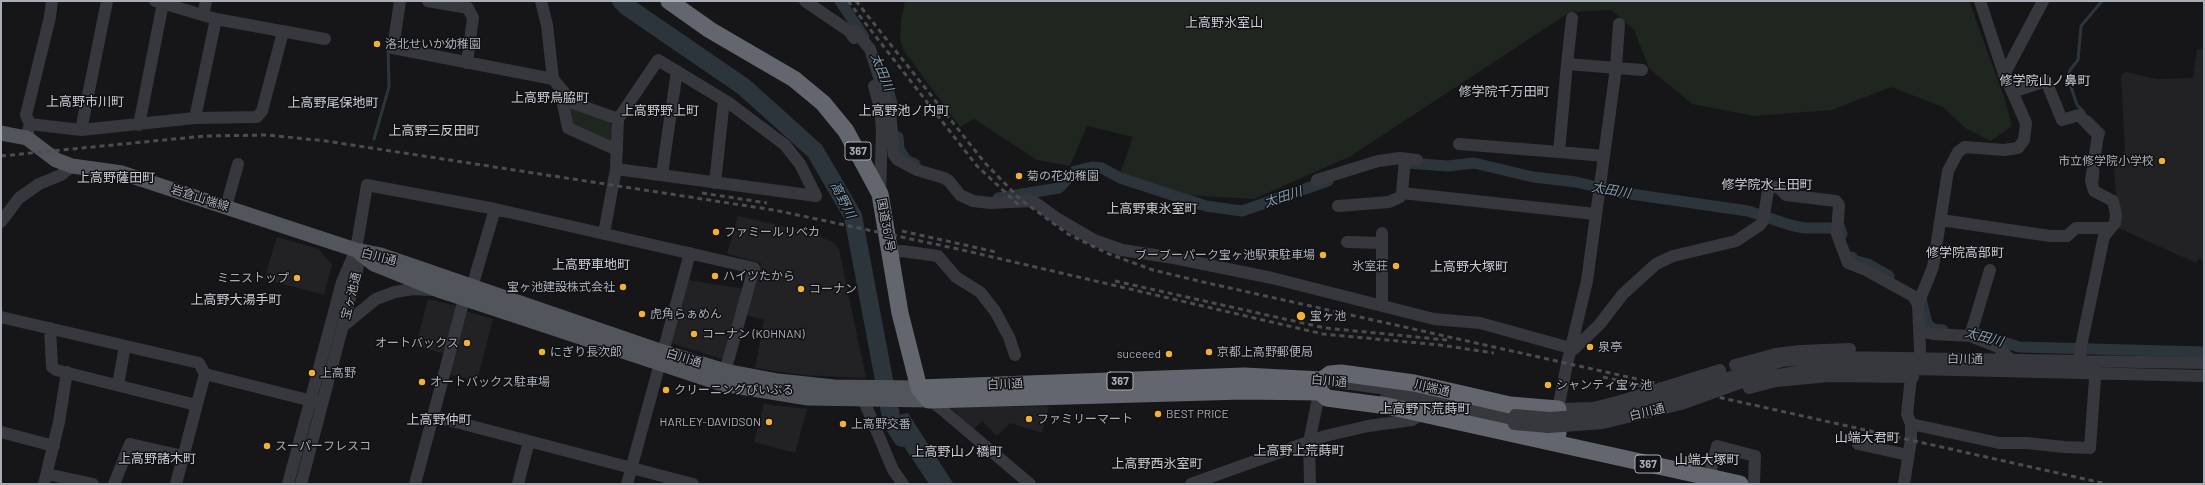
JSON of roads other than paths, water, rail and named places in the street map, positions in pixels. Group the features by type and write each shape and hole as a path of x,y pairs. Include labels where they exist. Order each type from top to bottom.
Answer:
{"highway":[{"name":"国道367号","path":"668,1 710,30 794,78 823,103 846,131 880,194 891,252 900,313 919,394"},
{"name":"川端通","path":"1321,386 1330,374 1341,373 1364,375 1414,384 1510,405 1558,409"},
{"name":"白川通","path":"919,394 1244,376 1321,386"},
{"name":"367","path":"1321,386 1327,398 1387,406 1558,442 1740,484"},
{"path":"1558,409 1558,442"}],"main road":[{"name":"岩倉山端線","path":"1,133 28,131 56,160 72,166 122,173 356,250"},
{"name":"白川通","path":"356,250 374,264 441,291 468,293"},
{"name":"白川通","path":"356,250 381,255 468,293 724,378 808,398 870,397 919,394"}],"street":[{"path":"52,1 50,17 26,115 28,131 81,130 195,118 257,117 262,111 283,32"},
{"path":"81,130 107,1"},
{"path":"203,15 206,1"},
{"path":"400,1 393,48 554,79"},
{"path":"428,1 468,8 473,18 467,63"},
{"path":"541,1 547,26 554,79 564,94 573,103 618,119"},
{"path":"805,1 849,31 863,52 880,108 880,194"},
{"path":"1920,351 1918,304 1933,267 1942,220 1948,172 1958,152 1965,147 2004,150 2018,148 2024,140 2026,123 2004,75 1980,1"},
{"path":"2004,75 2043,1"},
{"path":"139,125 159,2 216,19 325,39"},
{"path":"1558,152 1572,18"},
{"path":"195,118 216,19"},
{"path":"1619,24 1616,68 1587,281 1558,409 1593,408 1731,366 1776,354 1829,348 1920,351 2010,362"},
{"path":"849,31 855,31 870,49 890,111 894,155 898,160 917,170 944,178 960,194 973,201 990,203 1033,201 1058,219 1094,240 1122,250 1174,258 1272,278 1434,319 1480,323 1574,349 1599,325 1623,294 1656,264 1672,256 1736,241 1760,226 1763,221 1769,185 1779,188 1786,195 1836,201 1839,206 1837,234 1848,263 1866,270 1913,296 1918,304"},
{"path":"604,233 616,169 618,119 658,60 724,100 785,145 800,164 816,196 616,169"},
{"path":"1567,64 1642,70"},
{"path":"662,174 677,71"},
{"path":"2012,92 2046,81 2062,120 2079,115 2098,135 2091,181 2094,191 2113,201 2115,223 2104,236 2080,353"},
{"path":"564,94 563,104 568,128 617,150"},
{"path":"715,183 724,100"},
{"path":"1459,144 1604,156"},
{"path":"1317,180 1378,161 1405,158 1417,160"},
{"path":"1338,206 1389,202 1400,197 1402,194 1405,158"},
{"path":"226,206 238,164"},
{"path":"1,222 19,198 39,184 61,175 72,166"},
{"path":"356,250 367,185 495,209 754,268 724,378"},
{"path":"1402,194 1595,214"},
{"path":"414,484 468,293 495,209"},
{"path":"1942,220 2050,236 2067,236 2076,228 2111,228"},
{"path":"1347,242 1382,238 1382,306"},
{"name":"宝ヶ池通","path":"301,484 358,265 356,250"},
{"name":"宝ヶ池通","path":"288,484 342,282 356,250"},
{"path":"891,252 902,251 938,256 956,277 980,292 995,311 1009,338 1015,355"},
{"path":"627,484 690,253"},
{"path":"1970,336 1990,270"},
{"path":"343,326 376,299 395,292 413,289 441,291"},
{"path":"1,317 199,363 205,374 176,484"},
{"path":"50,328 52,367 56,370 196,405"},
{"path":"1920,331 1933,334 1970,336 1998,347 2010,362"},
{"path":"118,385 125,346"},
{"name":"白川通","path":"1321,386 1549,427 1603,423 1681,404 1742,382 1811,363 1876,368 2010,362 2080,353 2096,367 2204,363"},
{"path":"1731,366 1749,388 1776,381 1829,376 2000,379 2010,362"},
{"name":"白川通","path":"2010,362 2096,367 2204,376"},
{"path":"1911,424 1999,443 2027,443 2064,448 2090,448 2096,367"},
{"path":"67,372 54,446 46,479 93,484"},
{"path":"205,374 322,404"},
{"path":"1904,484 1911,424 1907,414 1910,377"},
{"path":"1310,484 1309,442 1321,386"},
{"path":"919,394 938,406 1030,484"},
{"path":"870,397 893,470 903,484"},
{"path":"1192,484 1325,436 1368,426 1412,420 1422,414"},
{"path":"433,416 693,484"},
{"path":"1,432 54,446"},
{"path":"518,484 529,441"},
{"path":"114,484 130,444 183,456"},
{"path":"1858,444 1908,455"},
{"path":"1709,477 1717,446 1755,456 1754,484"}],"waterway":[{"name":"高野川","path":"621,1 626,6 744,87 815,151 853,216 892,422 902,438"},
{"name":"太田川","path":"840,1 864,37"},
{"path":"2084,112 2077,105 2068,78 2070,70 2078,60 2081,26 2102,1"},
{"path":"374,139 389,87 388,47"},
{"name":"太田川","path":"884,75 894,110"},
{"path":"2089,117 2104,132 2103,136"},
{"name":"太田川","path":"898,137 899,149 906,160 915,164"},
{"name":"太田川","path":"1407,163 1448,166 1474,163 1533,177 1576,182 1617,192 1748,211 1804,228 1840,228 1842,234"},
{"name":"太田川","path":"998,198 1059,188 1075,171 1092,167 1102,168 1120,178 1206,206 1242,211 1328,181"},
{"path":"2097,184 2098,171"},
{"name":"太田川","path":"1852,257 1853,260 1868,264 1889,276"},
{"name":"太田川","path":"1921,299 1927,323 1932,329 1943,330"},
{"name":"太田川","path":"1972,332 2019,347 2204,352"}],"railway":[{"path":"848,1 977,166 1021,207"},
{"path":"856,1 985,163 1020,199 1068,234 1109,254 1153,270 1203,282 2107,484"},
{"path":"1,156 205,136 267,135 326,141 774,210 958,249 1323,334 1440,345 1494,353"},
{"path":"702,193 767,203"},
{"path":"902,231 996,252"},
{"path":"1115,281 1325,328 1447,340"},
{"path":"1603,377 1679,394"}],"place":[{"name":"洛北せいか幼稚園","path":"377,44"},
{"name":"市立修学院小学校","path":"2162,161"},
{"name":"菊の花幼稚園","path":"1019,176"},
{"name":"ファミールリベカ","path":"716,232"},
{"name":"ブーブーパーク宝ヶ池駅東駐車場","path":"1323,255"},
{"name":"氷室荘","path":"1396,266"},
{"name":"ハイツたから","path":"715,276"},
{"name":"ミニストップ","path":"297,278"},
{"name":"宝ヶ池建設株式会社","path":"623,287"},
{"name":"コーナン","path":"801,289"},
{"name":"虎角らぁめん","path":"642,314"},
{"name":"宝ヶ池","path":"1301,316"},
{"name":"コーナン (KOHNAN)","path":"694,334"},
{"name":"オートバックス","path":"467,343"},
{"name":"泉亭","path":"1590,347"},
{"name":"にぎり長次郎","path":"542,352"},
{"name":"京都上高野郵便局","path":"1209,352"},
{"name":"suceeed","path":"1169,354"},
{"name":"上高野","path":"312,373"},
{"name":"オートバックス駐車場","path":"422,382"},
{"name":"シャンティ宝ヶ池","path":"1548,385"},
{"name":"クリーニングぴいぷる","path":"666,390"},
{"name":"BEST PRICE","path":"1158,414"},
{"name":"ファミリーマート","path":"1029,419"},
{"name":"HARLEY-DAVIDSON","path":"769,422"},
{"name":"上高野交番","path":"843,424"},
{"name":"スーパーフレスコ","path":"267,446"}],"district":[{"name":"上高野氷室山","path":"1224,23"},
{"name":"修学院山ノ鼻町","path":"2045,81"},
{"name":"修学院千万田町","path":"1504,92"},
{"name":"上高野鳥脇町","path":"550,98"},
{"name":"上高野市川町","path":"85,102"},
{"name":"上高野尾保地町","path":"333,103"},
{"name":"上高野野上町","path":"660,111"},
{"name":"上高野池ノ内町","path":"904,111"},
{"name":"上高野三反田町","path":"434,131"},
{"name":"上高野薩田町","path":"116,178"},
{"name":"修学院水上田町","path":"1767,185"},
{"name":"上高野東氷室町","path":"1152,209"},
{"name":"修学院高部町","path":"1965,253"},
{"name":"上高野車地町","path":"591,265"},
{"name":"上高野大塚町","path":"1469,267"},
{"name":"上高野大湯手町","path":"236,300"},
{"name":"上高野下荒蒔町","path":"1425,409"},
{"name":"上高野仲町","path":"439,420"},
{"name":"山端大君町","path":"1867,438"},
{"name":"上高野上荒蒔町","path":"1299,451"},
{"name":"上高野山ノ橋町","path":"957,452"},
{"name":"上高野諸木町","path":"157,459"},
{"name":"山端大塚町","path":"1707,460"},
{"name":"上高野西氷室町","path":"1157,464"}]}
